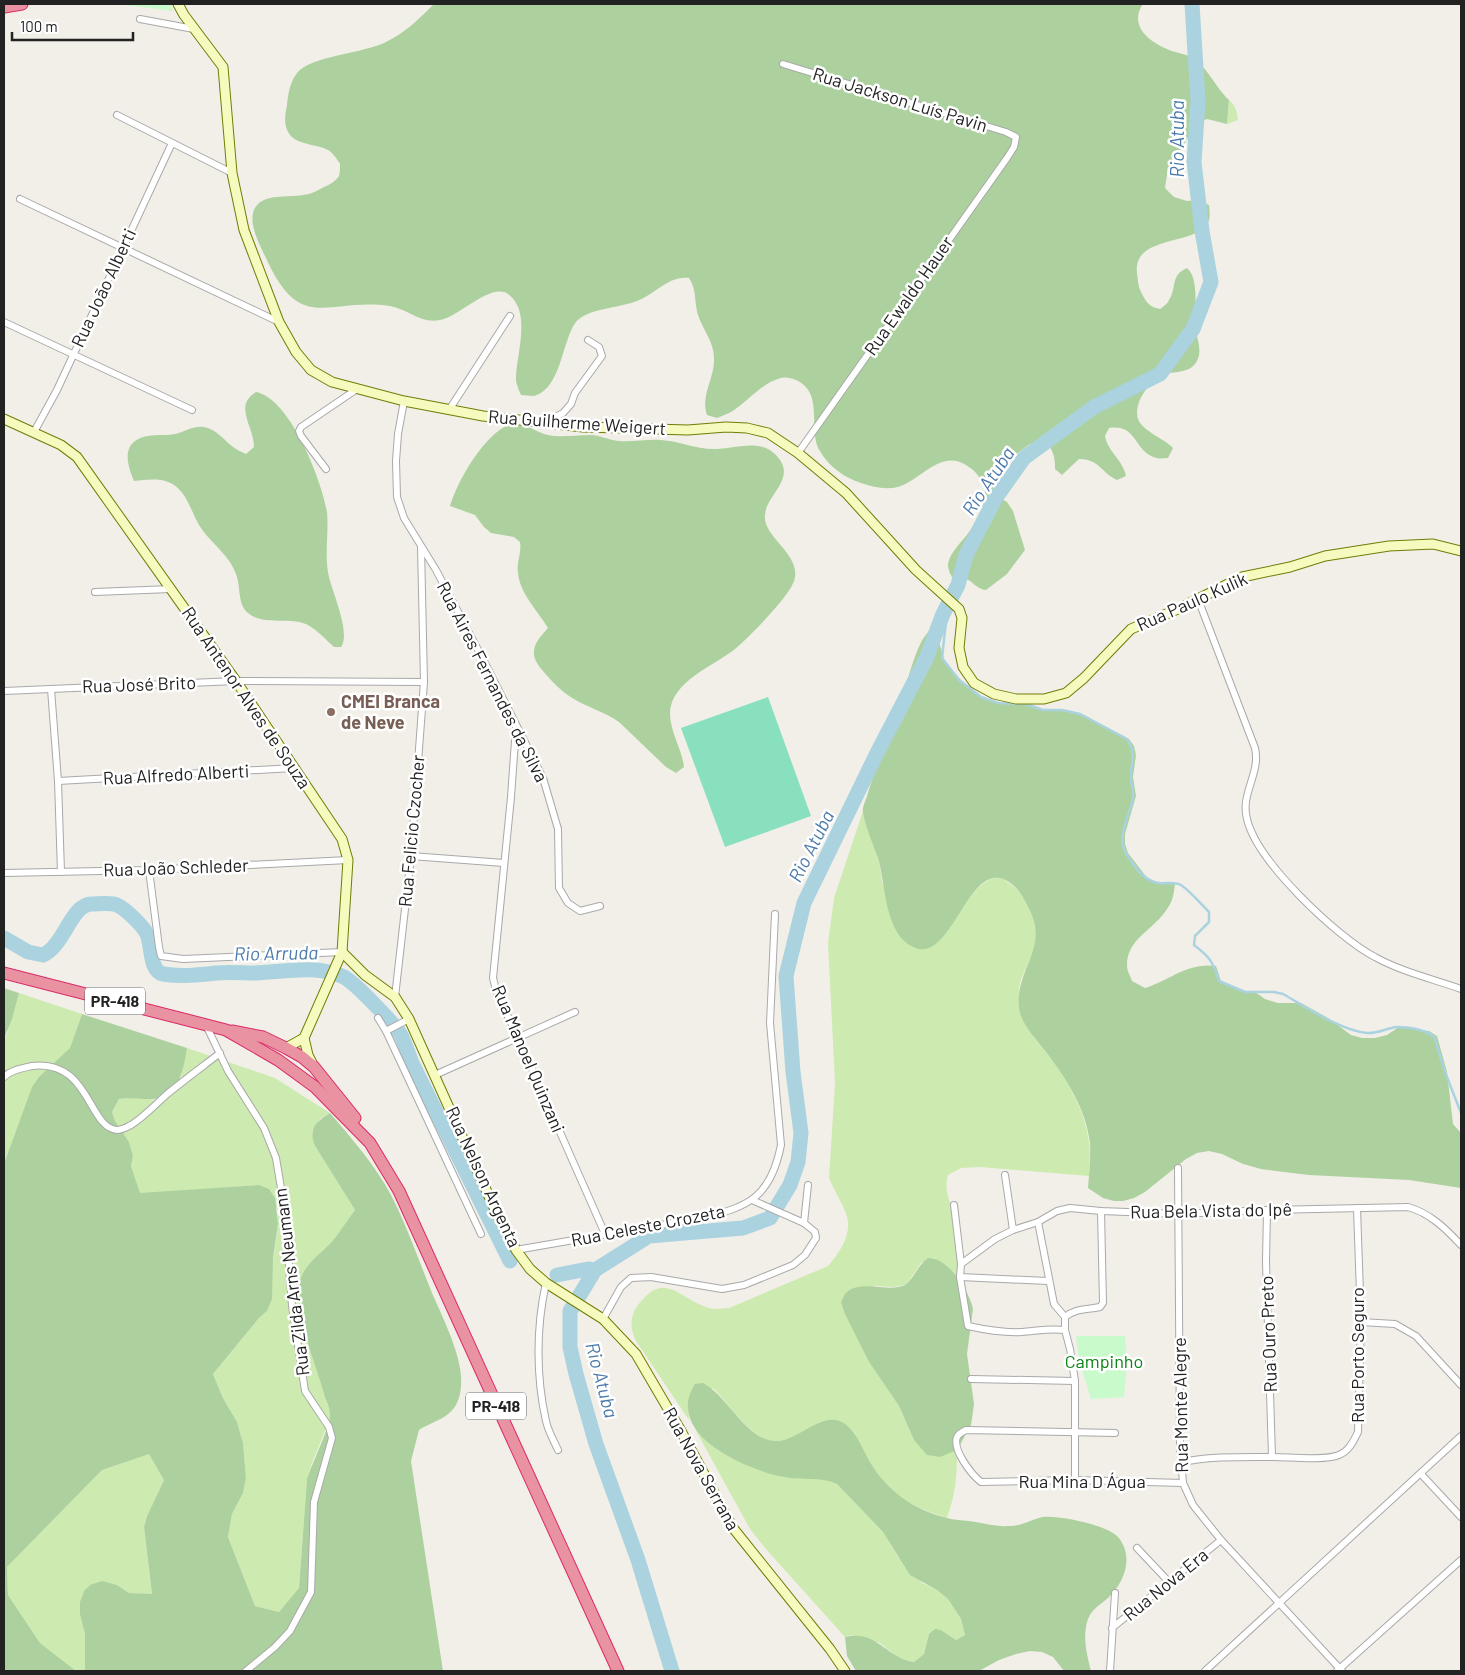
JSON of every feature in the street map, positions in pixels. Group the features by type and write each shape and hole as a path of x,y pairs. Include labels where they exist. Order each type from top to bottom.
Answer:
{"highway":[{"path":"4,7 22,4"},
{"name":"PR-418","path":"4,972 226,1030 278,1060 315,1088 370,1142 399,1191 618,1671"},
{"path":"226,1030 241,1031 263,1037 286,1048 314,1066 352,1113 370,1142"}],"street":[{"name":"Rua Guilherme Weigert","path":"178,4 222,67 232,173 244,230 279,322 296,352 311,370 332,382 357,389 449,410 508,420 582,427 688,430 726,427 747,428 768,433 798,453 846,493 908,561 955,605"},
{"path":"140,19 194,29"},
{"name":"Rua Jackson Luís Pavin","path":"784,64 1016,136"},
{"path":"116,115 232,173"},
{"name":"Rua Ewaldo Hauer","path":"798,453 1007,158 1014,147 1016,136"},
{"name":"Rua João Alberti","path":"34,432 47,410 172,143"},
{"path":"20,200 279,322"},
{"path":"449,410 510,316"},
{"path":"4,322 192,410"},
{"path":"544,423 563,413 571,404 575,393 602,356 599,347 588,340"},
{"path":"326,470 299,431 301,427 357,389"},
{"path":"404,400 398,434 396,461 398,497 404,518 421,546"},
{"name":"Rua Antenor Alves de Souza","path":"4,419 61,445 77,458 236,681 342,839 348,860 342,952 304,1038"},
{"name":"Rua Paulo Kulik","path":"955,605 962,618 960,657 962,667 974,684 1004,697 1044,699 1066,693 1075,687 1131,629 1242,577 1290,568 1325,556 1399,545 1433,544 1461,551"},
{"name":"Rua Felicio Czocher","path":"395,997 411,856 424,682 421,546"},
{"name":"Rua Aires Fernandes da Silva","path":"421,546 450,596 543,778 558,829 559,888 568,903 580,911 600,906"},
{"path":"95,592 171,589"},
{"path":"1198,599 1255,748 1257,766 1247,797 1245,814 1250,830 1265,854 1306,901 1363,950 1388,963 1461,990"},
{"name":"Rua José Brito","path":"4,691 236,681 424,682"},
{"path":"51,689 58,781 60,872"},
{"name":"Rua Manoel Quinzani","path":"516,726 493,978 497,994 518,1037 605,1234"},
{"name":"Rua Alfredo Alberti","path":"58,781 294,768"},
{"path":"411,856 504,863"},
{"name":"Rua João Schleder","path":"4,873 149,870 348,860"},
{"path":"149,870 158,948 161,956 183,959 342,952"},
{"name":"Rua Celeste Crozeta","path":"516,1250 728,1212 752,1200 768,1183 777,1164 781,1145 770,1023 775,914"},
{"name":"Rua Nelson Argenta","path":"342,952 364,975 395,997 410,1018 497,1214 516,1250 530,1269 546,1282"},
{"path":"435,1075 574,1012"},
{"name":"Rua Nelson Argenta","path":"378,1018 386,1031 481,1234"},
{"path":"386,1031 410,1018"},
{"name":"Rua Zilda Arns Neumann","path":"206,1025 228,1071 264,1128 276,1158 285,1212 292,1306 305,1390 329,1427 332,1438 314,1502 311,1592 290,1631 246,1671"},
{"path":"286,1048 304,1038 308,1055 314,1066"},
{"path":"4,1077 6,1074 34,1066 49,1066 63,1070 74,1079 106,1126 115,1130 132,1124 220,1053"},
{"name":"Rua Monte Alegre","path":"1178,1168 1180,1463 1183,1483 1193,1505 1221,1540 1340,1670"},
{"path":"1005,1174 1014,1230"},
{"path":"804,1223 808,1184"},
{"path":"599,1316 621,1287 631,1278 651,1277 722,1289 744,1286 793,1265 805,1255 816,1238 816,1232 804,1223 780,1211 752,1200"},
{"path":"954,1205 961,1264 960,1277 968,1326 1021,1332 1065,1330"},
{"name":"Rua Bela Vista do Ipê","path":"961,1264 995,1240 1014,1230 1038,1222 1057,1211 1070,1208 1178,1214 1408,1207 1422,1210 1444,1227 1461,1245"},
{"name":"Rua Porto Seguro","path":"1180,1463 1193,1460 1272,1457 1308,1459 1338,1455 1351,1447 1358,1432 1360,1322 1357,1208"},
{"name":"Rua Ouro Preto","path":"1267,1210 1266,1262 1272,1457"},
{"path":"1064,1317 1080,1309 1100,1307 1103,1303 1101,1211"},
{"path":"1038,1222 1054,1304 1064,1317 1075,1381 1075,1480"},
{"path":"960,1277 1048,1281"},
{"path":"546,1282 540,1308 539,1360 546,1423 558,1450"},
{"name":"Rua Nova Serrana","path":"546,1282 599,1316 636,1354 733,1528 830,1648 845,1671"},
{"path":"1360,1322 1395,1324 1416,1336 1461,1385"},
{"path":"971,1379 1075,1381"},
{"name":"Rua Mina D Água","path":"1076,1431 966,1430 958,1435 956,1441 967,1467 981,1482 1075,1480 1183,1483"},
{"path":"1076,1431 1115,1433"},
{"path":"1205,1671 1461,1436"},
{"path":"1420,1474 1461,1517"},
{"name":"Rua Nova Era","path":"1112,1628 1221,1540"},
{"path":"1137,1548 1170,1583"},
{"path":"1340,1670 1461,1560"},
{"path":"1110,1671 1114,1593"}],"green space":[{"path":"118,4 170,4 173,11"},
{"path":"434,4 1143,4 1138,18 1141,30 1145,35 1161,46 1189,56 1197,61 1229,100 1227,124 1207,119 1198,123 1168,168 1165,188 1174,197 1187,201 1196,200 1209,205 1210,217 1207,224 1197,233 1152,247 1143,253 1138,261 1139,287 1146,301 1153,307 1160,309 1168,302 1176,278 1182,271 1187,268 1194,280 1199,356 1195,364 1189,369 1166,374 1154,381 1140,399 1137,412 1138,419 1144,427 1173,448 1168,458 1158,458 1149,455 1131,434 1118,428 1109,428 1105,436 1107,442 1122,465 1126,476 1117,480 1096,464 1079,459 1062,475 1055,469 1053,454 1045,442 1030,444 1006,464 994,483 996,496 1007,502 1013,511 1025,550 1007,574 986,590 979,588 964,578 960,577 954,581 948,566 951,555 979,516 984,502 985,490 983,484 976,473 966,465 957,461 939,463 906,484 893,488 875,487 849,478 832,466 820,451 816,442 813,402 810,393 805,386 790,378 781,378 767,384 731,412 717,418 707,415 705,400 714,365 714,352 698,315 693,287 689,278 675,279 668,282 637,301 596,311 581,317 571,330 560,364 550,385 542,392 533,396 521,395 516,383 521,323 520,312 508,294 501,292 484,296 448,318 433,321 390,306 367,305 317,308 303,305 291,296 278,281 258,241 252,218 256,206 267,199 306,195 330,184 339,176 340,164 332,153 324,148 298,141 288,132 285,117 293,80 304,67 313,63 386,42 412,25"},
{"path":"1229,100 1236,109 1238,120 1227,124"},
{"path":"256,392 269,398 281,409 292,424 319,481 327,512 329,577 343,623 344,641 341,647 334,647 316,630 303,623 261,619 248,613 242,605 238,579 233,568 203,531 181,491 168,482 160,480 134,481 131,474 128,453 133,442 148,436 175,434 197,427 212,430 233,447 246,454 254,447 245,410 249,398"},
{"path":"513,423 553,436 594,435 624,441 661,440 710,449 759,446 774,453 780,460 784,474 765,515 770,531 793,563 794,581 785,597 735,649 695,675 678,692 672,702 670,713 684,767 676,773 666,767 619,722 570,696 557,686 541,669 535,659 534,651 537,641 548,628 519,581 520,542 514,537 491,533 475,515 450,506 459,483 483,446 492,436"},
{"path":"934,625 944,659 961,680 983,697 1001,703 1028,705 1046,710 1065,710 1082,714 1129,739 1134,746 1136,755 1133,777 1136,796 1125,834 1125,844 1128,853 1148,879 1160,884 1175,883 1173,897 1169,906 1162,916 1136,941 1131,949 1127,966 1132,981 1145,988 1188,969 1206,965 1216,966 1221,981 1248,992 1255,992 1265,999 1278,1003 1301,1003 1328,1018 1351,1035 1362,1038 1375,1038 1387,1035 1399,1027 1429,1031 1437,1036 1447,1072 1453,1124 1461,1133 1461,1188 1409,1180 1309,1175 1261,1169 1209,1151 1197,1153 1186,1159 1145,1192 1134,1198 1114,1201 1103,1198 1088,1188 1090,1143 1080,1106 1068,1083 1029,1031 1020,1013 1019,993 1031,957 1036,933 1034,920 1021,894 1013,885 998,878 985,882 973,894 940,941 927,949 913,947 903,940 891,920 881,869 865,822 863,808 897,715 915,657 923,639"},
{"path":"768,697 811,816 725,847 681,728"},
{"path":"863,811 879,862 883,886 946,933 976,890 992,879 1003,879 1016,889 1028,904 1035,923 1036,941 1019,989 1023,1016 1030,1032 1059,1069 1071,1089 1084,1120 1090,1146 1089,1176 980,1167 961,1168 948,1175 948,1195 958,1233 958,1278 946,1266 934,1258 921,1263 905,1285 894,1287 874,1286 858,1339 869,1362 899,1406 914,1440 957,1450 955,1484 947,1518 908,1502 890,1489 872,1466 854,1433 820,1422 791,1438 771,1441 752,1431 713,1388 688,1408 689,1420 636,1341 632,1327 635,1309 648,1294 656,1289 672,1290 709,1308 729,1308 828,1266 844,1243 848,1230 847,1217 829,1178 835,1083 828,943 834,898"},
{"path":"4,988 19,993 4,1039"},
{"path":"19,993 82,1014 70,1048 56,1063 4,1164 4,1039"},
{"path":"82,1014 187,1048 179,1080 169,1093 154,1099 119,1099 112,1112 115,1121 129,1142 133,1156 131,1166 140,1193 259,1185 269,1189 275,1198 278,1223 273,1259 272,1299 267,1311 259,1318 213,1374 223,1398 237,1422 243,1443 246,1478 243,1493 232,1514 228,1537 255,1606 279,1612 299,1588 307,1479 330,1415 306,1338 299,1306 299,1291 301,1278 307,1267 331,1243 355,1210 315,1146 312,1135 317,1123 330,1113 355,1142 385,1184 408,1231 448,1330 461,1373 460,1392 456,1405 449,1414 419,1430 411,1461 443,1671 85,1671 85,1634 80,1614 80,1602 84,1591 90,1585 102,1581 117,1585 129,1593 152,1594 144,1527 147,1516 164,1480 149,1454 102,1470 7,1567 8,1595 40,1643 76,1671 4,1671 4,1164 32,1087 39,1077 70,1048"},
{"path":"187,1048 275,1078 330,1113 320,1119 312,1131 315,1146 355,1210 335,1239 309,1264 299,1302 308,1343 320,1376 331,1416 307,1479 299,1589 279,1612 255,1606 228,1537 232,1514 243,1493 246,1478 243,1443 237,1422 223,1398 213,1374 259,1318 267,1311 278,1210 258,1185 140,1194 131,1166 133,1156 129,1142 115,1121 112,1112 119,1099 156,1100 181,1077"},
{"path":"928,1258 936,1259 950,1269 963,1285 973,1309 967,1354 974,1404 971,1425 957,1450 940,1457 927,1455 914,1440 899,1406 869,1362 841,1302 846,1293 853,1288 867,1286 891,1288 905,1285"},
{"name":"Campinho","path":"1076,1336 1125,1336 1127,1364 1124,1397 1091,1399 1079,1360"},
{"path":"703,1383 721,1397 746,1426 765,1439 783,1440 826,1420 842,1422 855,1434 870,1462 885,1482 903,1498 923,1510 952,1519 1005,1526 1019,1525 1043,1517 1060,1518 1094,1525 1113,1533 1119,1538 1124,1547 1126,1568 1121,1581 1113,1593 1094,1610 1088,1619 1085,1639 1091,1671 1064,1671 1053,1657 1042,1652 1030,1651 999,1660 979,1671 856,1671 847,1656 845,1637 861,1636 868,1638 901,1658 914,1662 924,1654 929,1634 935,1629 941,1630 956,1640 965,1635 961,1619 948,1599 937,1590 910,1575 883,1532 837,1484 824,1480 791,1478 768,1473 750,1467 713,1447 699,1434 690,1419 688,1402 695,1384"},
{"path":"695,1429 719,1451 734,1459 828,1480 837,1484 883,1532 899,1558 922,1583 937,1590 948,1599 961,1619 965,1635 956,1640 941,1630 929,1634 924,1654 914,1662 900,1659 880,1643 852,1635 845,1637 750,1529"},
{"path":"149,1453 164,1480 147,1516 144,1527 152,1595 129,1593 117,1585 90,1585 82,1597 81,1603 85,1640 85,1671 76,1671 40,1643 8,1595 7,1567 102,1470"}],"waterway":[{"name":"Rio Atuba","path":"672,1671 638,1560 596,1444 576,1374 570,1347 570,1311 595,1270 649,1236 743,1228 770,1218 790,1185 798,1162 801,1133 793,1072 786,976 804,903 877,753 926,659 943,614 958,585 966,555 995,499 1024,458 1094,407 1160,374 1193,329 1211,282 1202,231 1194,162 1198,101 1192,4"},
{"path":"948,603 942,658 959,680 981,697 998,703 1026,704 1043,710 1062,710 1080,714 1127,739 1133,754 1131,773 1133,796 1123,833 1123,846 1132,863 1149,880 1181,885 1209,912 1209,922 1195,936 1194,945 1210,960 1219,981 1245,992 1274,992 1283,994 1324,1017 1357,1031 1371,1033 1402,1027 1434,1036 1445,1072 1461,1113"},
{"name":"Rio Arruda","path":"4,938 28,952 43,955 57,943 78,911 84,906 111,904 125,910 145,931 149,939 155,968 163,974 190,975 312,970 334,973 344,977 375,1005 393,1024 402,1037 413,1065 510,1261"},
{"name":"Rio Arruda","path":"557,1275 588,1269 595,1270"}],"place":[{"name":"CMEI Branca de Neve","path":"331,712"}]}
